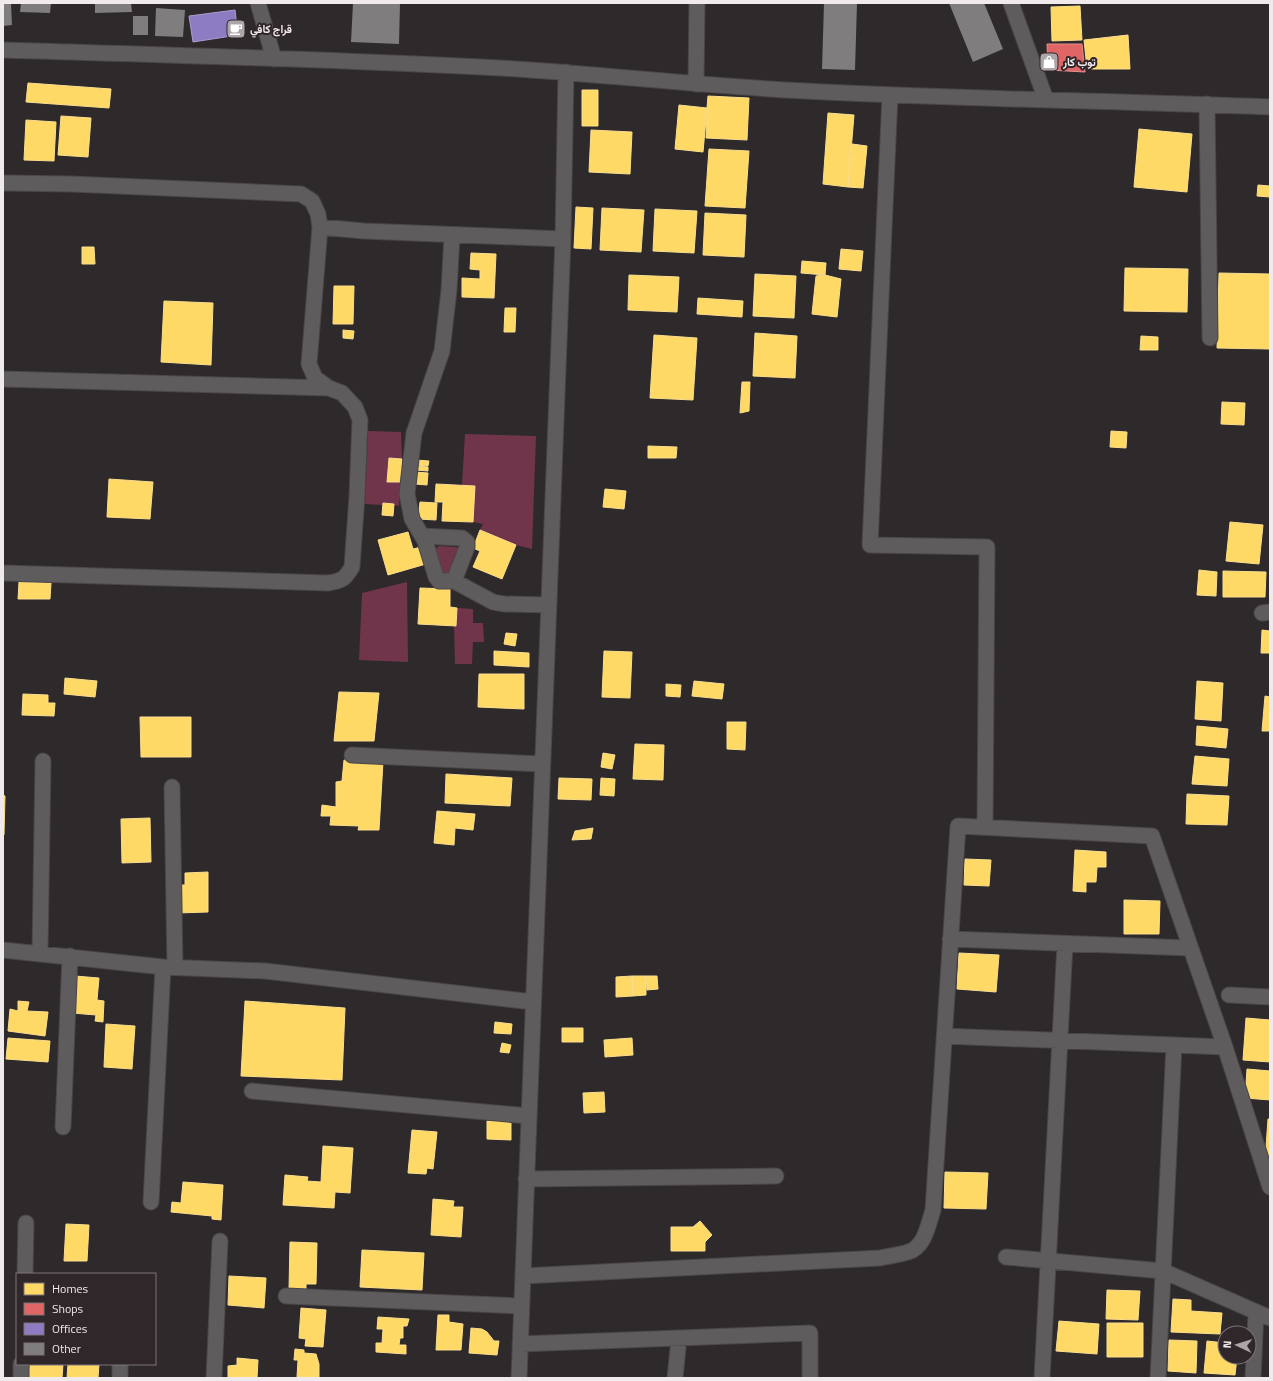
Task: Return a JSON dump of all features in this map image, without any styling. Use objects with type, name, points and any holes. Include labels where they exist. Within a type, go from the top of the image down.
[{"type":"street","points":[[258,3],[274,58]]},
{"type":"street","points":[[696,3],[696,84]]},
{"type":"street","points":[[1011,3],[1046,100]]},
{"type":"street","points":[[3,50],[274,58],[566,72],[696,84],[801,91],[1270,107]]},
{"type":"street","points":[[518,1378],[563,239],[566,72]]},
{"type":"street","points":[[890,95],[870,545],[987,547],[985,827]]},
{"type":"street","points":[[1207,104],[1210,338]]},
{"type":"street","points":[[3,183],[72,184],[301,194],[312,201],[318,214],[320,227],[309,364],[315,378],[329,388],[342,393],[355,407],[360,420],[352,567],[346,577],[339,582],[328,583],[3,573]]},
{"type":"street","points":[[320,227],[364,231],[563,239]]},
{"type":"street","points":[[452,235],[449,290],[442,352],[414,433],[407,494],[412,519],[422,536],[436,577],[439,581],[454,581],[493,602],[504,604],[549,606]]},
{"type":"street","points":[[3,379],[329,388]]},
{"type":"street","points":[[422,536],[462,538],[466,542],[467,547],[454,581]]},
{"type":"street","points":[[352,755],[542,764]]},
{"type":"street","points":[[40,954],[43,761]]},
{"type":"street","points":[[151,1202],[169,967],[172,787]]},
{"type":"street","points":[[523,1276],[880,1258],[910,1252],[919,1245],[926,1233],[932,1210],[958,826],[1152,836],[1225,1047],[1270,1187]]},
{"type":"street","points":[[950,940],[1190,948]]},
{"type":"street","points":[[1042,1378],[1065,944]]},
{"type":"street","points":[[3,950],[169,967],[265,971],[533,1002]]},
{"type":"street","points":[[63,1127],[70,956]]},
{"type":"street","points":[[1230,995],[1270,996]]},
{"type":"street","points":[[944,1036],[1225,1047]]},
{"type":"street","points":[[1158,1378],[1174,1045]]},
{"type":"street","points":[[252,1091],[529,1116]]},
{"type":"street","points":[[526,1179],[776,1176]]},
{"type":"street","points":[[24,1273],[26,1223]]},
{"type":"street","points":[[214,1378],[220,1241]]},
{"type":"street","points":[[1006,1257],[1163,1271],[1263,1315],[1252,1378]]},
{"type":"street","points":[[286,1296],[521,1306]]},
{"type":"street","points":[[520,1344],[810,1333],[810,1378]]},
{"type":"street","points":[[675,1378],[679,1338]]},
{"type":"street","points":[[20,1378],[21,1365]]},
{"type":"street","points":[[120,1365],[120,1378]]},
{"type":"shaded area","points":[[368,431],[401,432],[402,459],[389,458],[387,481],[401,482],[399,506],[383,503],[383,505],[365,504]]},
{"type":"shaded area","points":[[465,434],[536,436],[532,549],[516,545],[480,530],[483,524],[473,522],[475,486],[462,485]]},
{"type":"shaded area","points":[[439,546],[458,548],[451,573],[442,575],[435,549]]},
{"type":"shaded area","points":[[407,582],[408,662],[359,660],[362,593]]},
{"type":"shaded area","points":[[457,608],[473,609],[473,623],[483,623],[484,642],[473,642],[472,664],[455,664],[454,626],[456,625]]},
{"type":"building: Homes","points":[[1080,6],[1082,40],[1052,41],[1051,7]]},
{"type":"building: Homes","points":[[1128,35],[1130,69],[1087,69],[1084,40]]},
{"type":"building: Homes","points":[[28,83],[111,89],[109,108],[26,102]]},
{"type":"building: Homes","points":[[582,90],[598,90],[598,126],[582,126]]},
{"type":"building: Homes","points":[[708,96],[749,98],[747,140],[706,138]]},
{"type":"building: Homes","points":[[679,105],[707,108],[703,152],[675,149]]},
{"type":"building: Homes","points":[[828,113],[854,115],[848,187],[823,184]]},
{"type":"building: Homes","points":[[61,116],[91,118],[88,157],[58,155]]},
{"type":"building: Homes","points":[[26,120],[56,122],[54,161],[24,160]]},
{"type":"building: Homes","points":[[1139,129],[1192,134],[1187,192],[1134,187]]},
{"type":"building: Homes","points":[[591,130],[632,132],[630,174],[589,172]]},
{"type":"building: Homes","points":[[852,144],[867,146],[863,188],[848,187]]},
{"type":"building: Homes","points":[[709,149],[749,151],[745,208],[705,206]]},
{"type":"building: Homes","points":[[1258,185],[1270,186],[1270,197],[1257,196]]},
{"type":"building: Homes","points":[[576,207],[593,208],[591,249],[574,248]]},
{"type":"building: Homes","points":[[602,208],[644,210],[641,252],[600,250]]},
{"type":"building: Homes","points":[[655,209],[697,211],[694,253],[653,251]]},
{"type":"building: Homes","points":[[705,213],[746,215],[744,257],[703,255]]},
{"type":"building: Homes","points":[[82,247],[94,247],[95,264],[82,264]]},
{"type":"building: Homes","points":[[841,249],[863,251],[861,271],[839,269]]},
{"type":"building: Homes","points":[[471,253],[496,254],[494,298],[462,297],[462,278],[480,279],[480,270],[470,269]]},
{"type":"building: Homes","points":[[802,261],[826,263],[825,275],[801,273]]},
{"type":"building: Homes","points":[[1125,268],[1188,269],[1187,312],[1124,311]]},
{"type":"building: Homes","points":[[1219,273],[1270,274],[1270,349],[1217,348]]},
{"type":"building: Homes","points":[[755,274],[796,276],[794,318],[753,316]]},
{"type":"building: Homes","points":[[629,275],[679,277],[677,312],[628,310]]},
{"type":"building: Homes","points":[[825,275],[841,279],[837,317],[812,314],[816,276]]},
{"type":"building: Homes","points":[[334,286],[354,286],[353,324],[333,324]]},
{"type":"building: Homes","points":[[698,298],[743,301],[742,317],[697,314]]},
{"type":"building: Homes","points":[[164,301],[213,303],[211,365],[161,362]]},
{"type":"building: Homes","points":[[505,308],[516,308],[515,332],[504,332]]},
{"type":"building: Homes","points":[[343,330],[354,331],[353,339],[343,338]]},
{"type":"building: Homes","points":[[755,333],[797,336],[795,378],[753,376]]},
{"type":"building: Homes","points":[[654,335],[697,338],[693,400],[650,398]]},
{"type":"building: Homes","points":[[1141,336],[1158,337],[1158,350],[1140,350]]},
{"type":"building: Homes","points":[[742,382],[750,382],[749,411],[740,413]]},
{"type":"building: Homes","points":[[1222,402],[1245,403],[1244,425],[1221,424]]},
{"type":"building: Homes","points":[[1111,431],[1127,432],[1126,448],[1110,447]]},
{"type":"building: Homes","points":[[648,446],[677,447],[676,458],[648,458]]},
{"type":"building: Homes","points":[[389,458],[402,459],[401,482],[387,482]]},
{"type":"building: Homes","points":[[416,460],[429,461],[428,466],[416,465]]},
{"type":"building: Homes","points":[[416,466],[428,467],[428,471],[416,470]]},
{"type":"building: Homes","points":[[415,472],[428,473],[427,485],[415,484]]},
{"type":"building: Homes","points":[[109,479],[153,482],[150,519],[107,517]]},
{"type":"building: Homes","points":[[436,484],[475,486],[473,522],[442,521],[443,502],[435,502]]},
{"type":"building: Homes","points":[[605,489],[626,491],[624,509],[603,507]]},
{"type":"building: Homes","points":[[420,502],[437,503],[436,520],[418,519]]},
{"type":"building: Homes","points":[[383,503],[394,504],[393,516],[382,515]]},
{"type":"building: Homes","points":[[1230,522],[1263,525],[1259,564],[1226,561]]},
{"type":"building: Homes","points":[[480,530],[516,545],[502,579],[473,567],[480,551],[473,548]]},
{"type":"building: Homes","points":[[408,532],[413,549],[421,547],[426,564],[388,575],[378,540]]},
{"type":"building: Homes","points":[[1199,570],[1217,572],[1216,596],[1197,595]]},
{"type":"building: Homes","points":[[1223,571],[1266,572],[1265,597],[1223,597]]},
{"type":"building: Homes","points":[[19,582],[51,583],[50,599],[18,599]]},
{"type":"building: Homes","points":[[420,588],[450,589],[450,607],[457,608],[456,626],[418,624]]},
{"type":"building: Homes","points":[[1262,630],[1270,631],[1270,653],[1261,653]]},
{"type":"building: Homes","points":[[506,633],[517,634],[515,646],[504,644]]},
{"type":"building: Homes","points":[[494,651],[529,653],[529,667],[494,665]]},
{"type":"building: Homes","points":[[604,651],[632,652],[630,698],[602,697]]},
{"type":"building: Homes","points":[[479,674],[524,674],[524,709],[478,707]]},
{"type":"building: Homes","points":[[65,678],[97,681],[95,697],[64,694]]},
{"type":"building: Homes","points":[[694,681],[724,684],[722,699],[692,696]]},
{"type":"building: Homes","points":[[1197,681],[1223,683],[1221,721],[1195,719]]},
{"type":"building: Homes","points":[[666,684],[681,685],[680,697],[666,696]]},
{"type":"building: Homes","points":[[339,692],[379,693],[374,741],[334,741]]},
{"type":"building: Homes","points":[[23,694],[48,695],[48,703],[55,703],[54,716],[22,715]]},
{"type":"building: Homes","points":[[1265,696],[1270,697],[1270,731],[1262,731]]},
{"type":"building: Homes","points":[[140,717],[191,717],[191,757],[141,757]]},
{"type":"building: Homes","points":[[727,722],[746,722],[745,750],[727,749]]},
{"type":"building: Homes","points":[[1197,726],[1228,729],[1226,748],[1196,745]]},
{"type":"building: Homes","points":[[635,744],[664,745],[663,780],[633,779]]},
{"type":"building: Homes","points":[[603,753],[615,755],[612,769],[601,767]]},
{"type":"building: Homes","points":[[1195,756],[1229,759],[1227,786],[1192,784]]},
{"type":"building: Homes","points":[[344,760],[383,762],[379,830],[358,830],[359,826],[330,825],[331,816],[321,816],[322,805],[336,807],[336,782],[342,781]]},
{"type":"building: Homes","points":[[446,774],[512,778],[510,806],[445,803]]},
{"type":"building: Homes","points":[[559,778],[592,779],[591,800],[558,799]]},
{"type":"building: Homes","points":[[601,778],[615,779],[614,796],[600,795]]},
{"type":"building: Homes","points":[[1187,794],[1229,796],[1227,825],[1186,824]]},
{"type":"building: Homes","points":[[3,795],[5,796],[4,835],[3,835]]},
{"type":"building: Homes","points":[[437,811],[475,814],[473,830],[455,828],[454,845],[434,843]]},
{"type":"building: Homes","points":[[150,818],[151,862],[122,863],[121,819]]},
{"type":"building: Homes","points":[[593,828],[591,839],[572,840],[575,831]]},
{"type":"building: Homes","points":[[1075,850],[1106,852],[1106,867],[1097,867],[1096,882],[1086,882],[1086,892],[1073,891]]},
{"type":"building: Homes","points":[[965,859],[991,860],[989,886],[964,885]]},
{"type":"building: Homes","points":[[208,872],[208,912],[177,913],[176,885],[185,885],[185,873]]},
{"type":"building: Homes","points":[[1124,900],[1160,901],[1159,934],[1124,934]]},
{"type":"building: Homes","points":[[959,953],[999,955],[996,992],[957,989]]},
{"type":"building: Homes","points":[[75,976],[99,978],[97,1000],[104,1001],[103,1022],[95,1021],[96,1015],[72,1013]]},
{"type":"building: Homes","points":[[632,976],[633,996],[616,997],[616,977]]},
{"type":"building: Homes","points":[[632,976],[646,976],[646,995],[633,996]]},
{"type":"building: Homes","points":[[646,976],[657,976],[658,989],[647,990]]},
{"type":"building: Homes","points":[[18,1001],[29,1002],[27,1011],[48,1012],[45,1036],[8,1031],[10,1009],[18,1011]]},
{"type":"building: Homes","points":[[245,1001],[345,1008],[342,1080],[241,1076]]},
{"type":"building: Homes","points":[[1246,1018],[1270,1020],[1270,1062],[1243,1060]]},
{"type":"building: Homes","points":[[495,1022],[512,1024],[511,1034],[494,1033]]},
{"type":"building: Homes","points":[[106,1024],[135,1026],[132,1069],[104,1067]]},
{"type":"building: Homes","points":[[562,1028],[583,1028],[583,1042],[562,1042]]},
{"type":"building: Homes","points":[[8,1038],[50,1041],[48,1062],[6,1059]]},
{"type":"building: Homes","points":[[632,1038],[633,1055],[605,1057],[604,1040]]},
{"type":"building: Homes","points":[[502,1043],[511,1045],[509,1053],[500,1052]]},
{"type":"building: Homes","points":[[1247,1069],[1270,1071],[1270,1100],[1245,1098]]},
{"type":"building: Homes","points":[[604,1092],[605,1112],[584,1113],[583,1093]]},
{"type":"building: Homes","points":[[1268,1119],[1270,1119],[1270,1161],[1265,1161]]},
{"type":"building: Homes","points":[[487,1121],[511,1121],[511,1140],[487,1139]]},
{"type":"building: Homes","points":[[412,1130],[437,1132],[433,1169],[427,1168],[426,1174],[408,1173]]},
{"type":"building: Homes","points":[[323,1146],[353,1148],[350,1193],[335,1192],[334,1208],[283,1205],[285,1175],[308,1177],[307,1181],[321,1182]]},
{"type":"building: Homes","points":[[945,1172],[988,1173],[986,1209],[944,1208]]},
{"type":"building: Homes","points":[[183,1182],[223,1185],[221,1220],[212,1219],[212,1216],[171,1212],[172,1202],[181,1203]]},
{"type":"building: Homes","points":[[433,1199],[454,1201],[453,1207],[463,1207],[461,1237],[431,1235]]},
{"type":"building: Homes","points":[[700,1221],[712,1235],[705,1242],[705,1251],[671,1251],[671,1227],[693,1227]]},
{"type":"building: Homes","points":[[66,1224],[89,1225],[87,1261],[64,1261]]},
{"type":"building: Homes","points":[[290,1242],[317,1243],[316,1284],[306,1284],[306,1289],[289,1289]]},
{"type":"building: Homes","points":[[362,1250],[424,1253],[422,1290],[360,1287]]},
{"type":"building: Homes","points":[[229,1276],[266,1278],[264,1308],[228,1305]]},
{"type":"building: Homes","points":[[1107,1290],[1140,1291],[1138,1320],[1106,1319]]},
{"type":"building: Homes","points":[[1173,1299],[1191,1300],[1191,1311],[1222,1313],[1221,1325],[1217,1325],[1217,1334],[1171,1332]]},
{"type":"building: Homes","points":[[301,1308],[326,1310],[323,1347],[305,1346],[306,1339],[299,1338]]},
{"type":"building: Homes","points":[[438,1315],[449,1315],[449,1322],[463,1324],[461,1350],[436,1350]]},
{"type":"building: Homes","points":[[378,1317],[409,1319],[407,1326],[403,1326],[403,1338],[400,1338],[399,1345],[406,1345],[406,1354],[376,1352],[376,1343],[382,1343],[383,1329],[377,1329]]},
{"type":"building: Homes","points":[[1059,1321],[1099,1324],[1097,1354],[1056,1351]]},
{"type":"building: Homes","points":[[1107,1323],[1143,1323],[1143,1357],[1107,1357]]},
{"type":"building: Homes","points":[[471,1328],[482,1329],[487,1332],[494,1341],[499,1341],[497,1355],[469,1353]]},
{"type":"building: Homes","points":[[1169,1340],[1197,1341],[1196,1373],[1168,1371]]},
{"type":"building: Homes","points":[[1207,1341],[1217,1342],[1217,1365],[1236,1365],[1235,1375],[1204,1373]]},
{"type":"building: Homes","points":[[295,1349],[304,1350],[304,1353],[316,1354],[319,1364],[319,1378],[297,1377],[298,1360],[294,1360]]},
{"type":"building: Homes","points":[[237,1358],[258,1360],[257,1378],[228,1378],[228,1366],[237,1365]]},
{"type":"building: Homes","points":[[30,1365],[63,1365],[62,1378],[29,1378]]},
{"type":"building: Homes","points":[[68,1365],[99,1365],[98,1378],[67,1378]]},
{"type":"building: Shops","points":[[1047,44],[1082,44],[1085,72],[1048,70]]},
{"type":"building: Offices","points":[[235,10],[238,35],[193,42],[189,16]]},
{"type":"building: Other","points":[[3,3],[11,3],[12,25],[3,26]]},
{"type":"building: Other","points":[[21,3],[51,3],[50,13],[20,12]]},
{"type":"building: Other","points":[[95,3],[131,3],[132,12],[95,13]]},
{"type":"building: Other","points":[[353,3],[400,3],[399,44],[351,42]]},
{"type":"building: Other","points":[[824,3],[857,3],[855,70],[822,69]]},
{"type":"building: Other","points":[[949,3],[984,3],[1003,49],[973,62]]},
{"type":"building: Other","points":[[156,8],[185,10],[183,37],[155,36]]},
{"type":"building: Other","points":[[133,16],[148,16],[148,35],[133,35]]},
{"type":"place","name":"قراج كافي","points":[[236,29]]},
{"type":"place","name":"توب كار","points":[[1049,62]]}]
